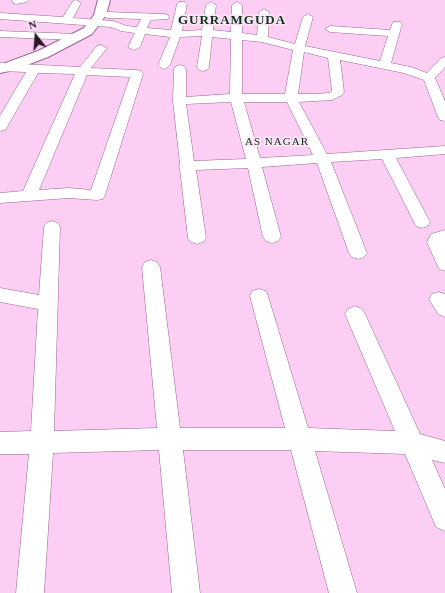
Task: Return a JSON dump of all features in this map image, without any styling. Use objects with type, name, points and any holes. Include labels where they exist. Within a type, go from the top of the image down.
[{"type":"main road","points":[[3,68],[43,54],[88,31],[97,19],[104,0]]},
{"type":"street","points":[[3,16],[19,0]]},
{"type":"street","points":[[67,20],[76,3]]},
{"type":"street","points":[[164,65],[176,34],[182,4]]},
{"type":"street","points":[[203,67],[211,5]]},
{"type":"street","points":[[237,5],[236,98],[272,237]]},
{"type":"street","points":[[262,39],[264,12]]},
{"type":"street","points":[[3,16],[67,20],[147,17],[161,13]]},
{"type":"street","points":[[1,36],[18,17]]},
{"type":"street","points":[[134,48],[147,17]]},
{"type":"street","points":[[308,17],[299,47],[290,98],[322,158],[358,253]]},
{"type":"street","points":[[97,19],[125,29],[176,34],[207,33],[262,39],[408,70],[429,78],[445,117]]},
{"type":"street","points":[[178,101],[236,98],[316,98],[332,96],[338,92],[328,54],[331,24],[396,29],[385,65]]},
{"type":"street","points":[[1,36],[77,37]]},
{"type":"street","points":[[28,197],[83,71],[101,48]]},
{"type":"street","points":[[429,78],[445,60]]},
{"type":"street","points":[[0,198],[69,193],[97,195],[137,74],[3,68]]},
{"type":"street","points":[[0,127],[34,69]]},
{"type":"street","points":[[180,69],[178,101],[197,238]]},
{"type":"street","points":[[186,166],[445,150]]},
{"type":"street","points":[[387,154],[422,222]]},
{"type":"street","points":[[30,593],[42,442],[52,227]]},
{"type":"street","points":[[445,236],[437,238],[436,242],[445,264]]},
{"type":"street","points":[[151,267],[186,593]]},
{"type":"street","points":[[0,295],[49,304]]},
{"type":"street","points":[[259,296],[343,593]]},
{"type":"street","points":[[355,314],[445,518]]},
{"type":"street","points":[[0,443],[170,439],[300,439],[411,443],[445,452]]},
{"type":"district","name":"GURRAMGUDA","points":[[232,21]]},
{"type":"district","name":"AS NAGAR","points":[[277,142]]}]
